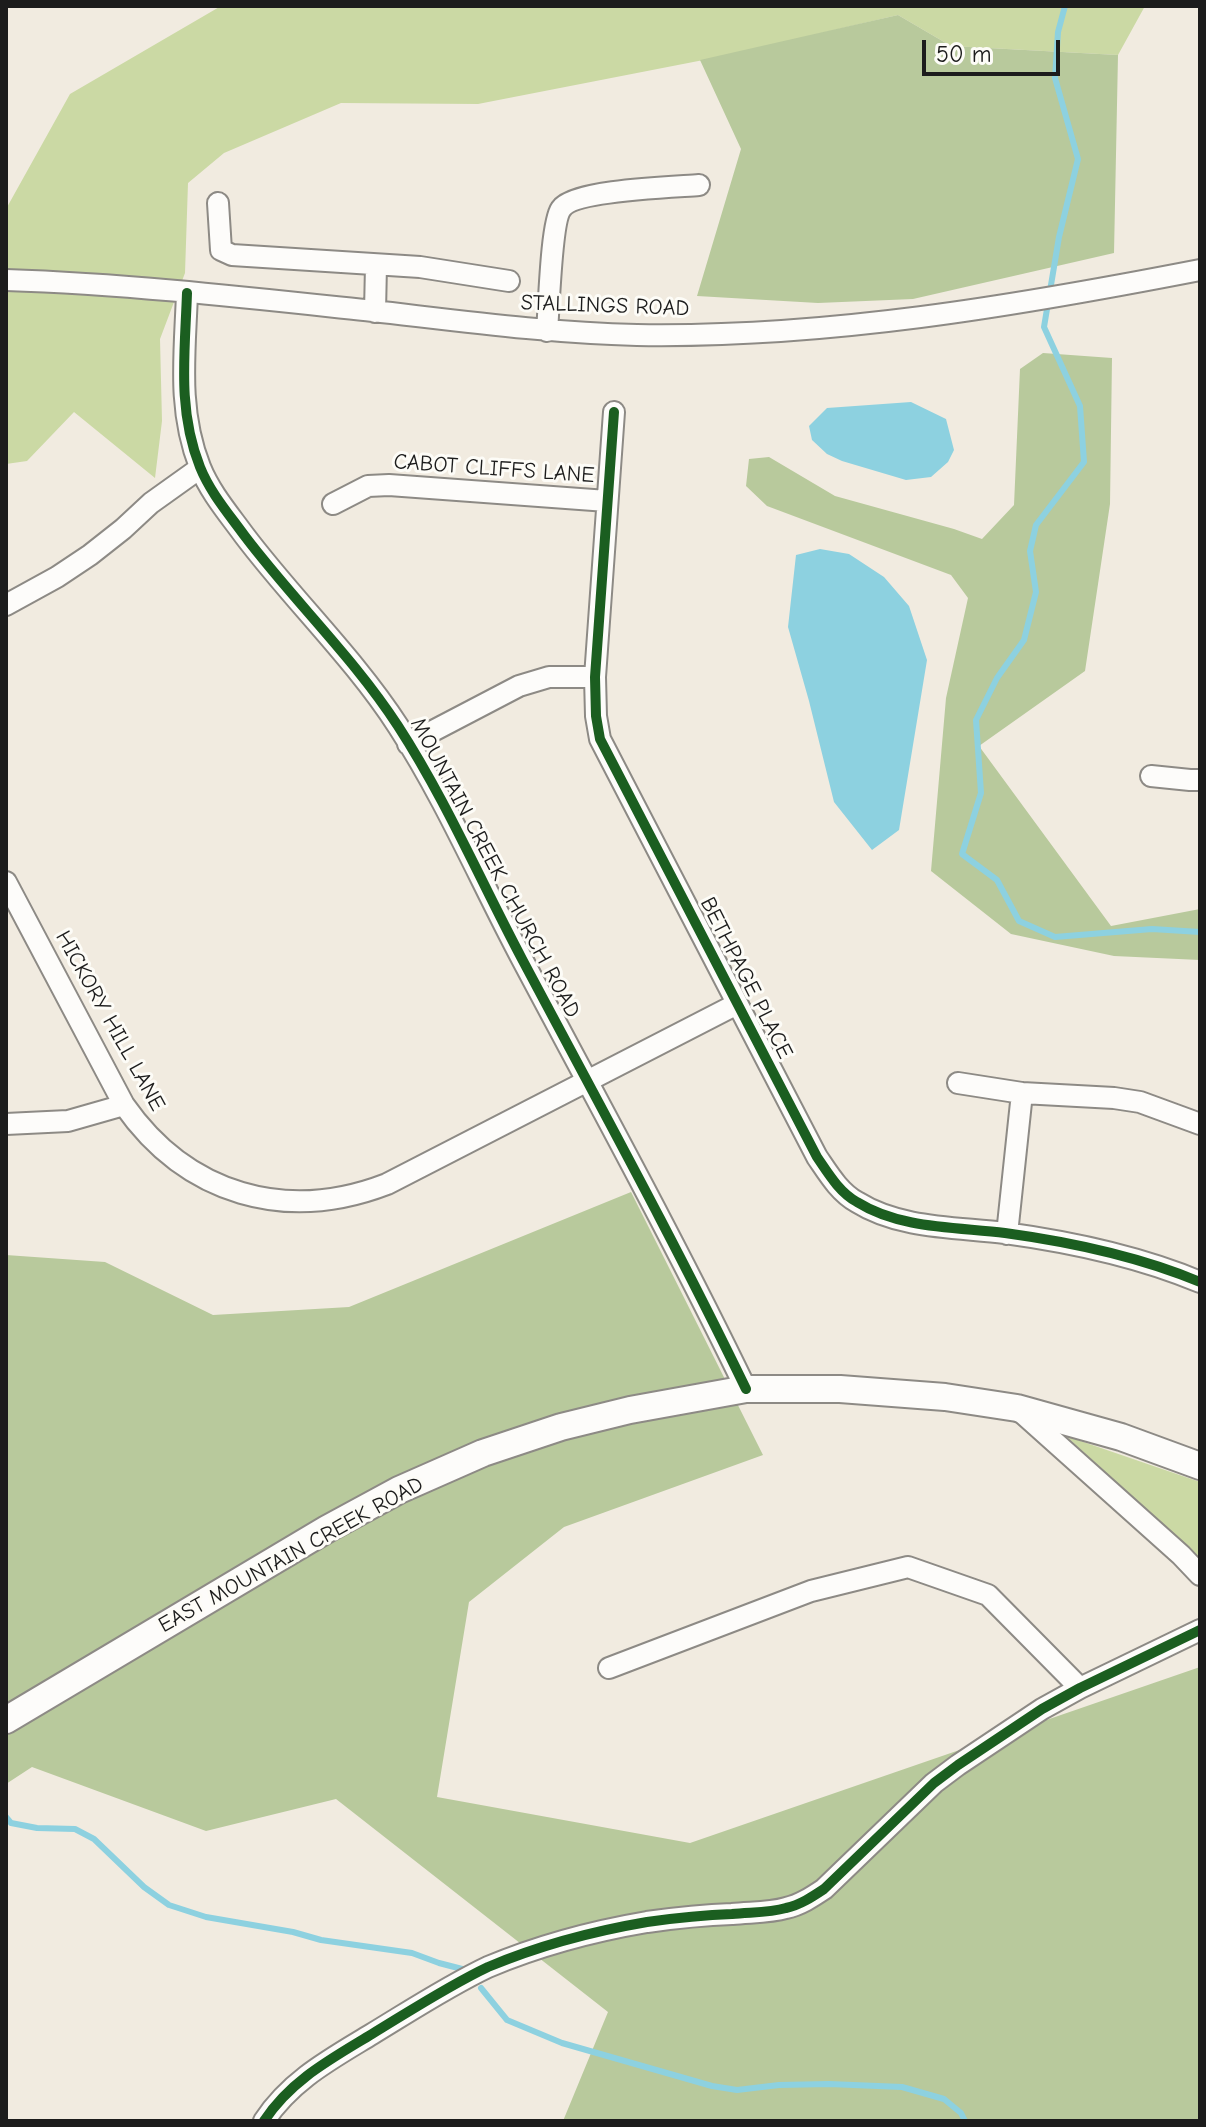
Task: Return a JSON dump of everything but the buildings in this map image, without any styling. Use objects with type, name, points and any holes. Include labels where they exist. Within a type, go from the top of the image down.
[{"type":"main road","name":"EAST MOUNTAIN CREEK ROAD","points":[[6,1720],[327,1529],[399,1490],[483,1453],[561,1427],[630,1410],[746,1389],[889,1391],[1017,1408],[1121,1437],[1200,1466]]},
{"type":"street","points":[[547,331],[556,224],[562,206],[588,196],[699,185]]},
{"type":"street","points":[[218,203],[221,250],[232,255],[420,267],[509,281]]},
{"type":"street","points":[[375,312],[376,265]]},
{"type":"street","name":"STALLINGS ROAD","points":[[6,280],[230,295],[547,331],[639,335],[761,333],[879,323],[1109,288],[1200,270]]},
{"type":"street","name":"MOUNTAIN CREEK CHURCH ROAD","points":[[187,293],[183,391],[188,428],[200,468],[214,495],[257,553],[379,699],[430,780],[713,1320],[746,1389]]},
{"type":"street","name":"BETHPAGE PLACE","points":[[614,412],[595,677],[600,739],[817,1157],[834,1182],[855,1202],[901,1221],[1007,1234],[1125,1256],[1200,1282]]},
{"type":"street","points":[[6,605],[90,555],[151,503],[200,468]]},
{"type":"street","name":"CABOT CLIFFS LANE","points":[[333,504],[368,486],[389,485],[607,501]]},
{"type":"street","points":[[408,744],[519,686],[549,677],[595,677]]},
{"type":"street","points":[[1151,776],[1200,780]]},
{"type":"street","name":"HICKORY HILL LANE","points":[[6,882],[124,1105],[136,1122],[155,1142],[194,1173],[241,1193],[266,1199],[318,1201],[369,1191],[387,1184],[737,1004]]},
{"type":"street","points":[[958,1083],[1022,1093],[1140,1102],[1200,1124]]},
{"type":"street","points":[[1007,1234],[1022,1093]]},
{"type":"street","points":[[6,1124],[68,1121],[124,1105]]},
{"type":"street","points":[[1017,1408],[1200,1575]]},
{"type":"street","points":[[609,1668],[811,1591],[908,1567],[988,1595],[1080,1688]]},
{"type":"street","points":[[264,2121],[276,2102],[294,2085],[329,2060],[457,1983],[490,1967],[526,1953],[645,1923],[773,1911],[806,1901],[824,1889],[934,1783],[958,1765],[1042,1709],[1200,1630]]},
{"type":"green space","points":[[221,6],[1145,6],[1118,55],[951,46],[898,15],[724,56],[478,104],[341,103],[224,153],[188,183],[185,273],[160,339],[162,421],[155,478],[74,412],[27,461],[6,464],[6,209],[70,94]]},
{"type":"green space","points":[[898,15],[951,46],[1118,55],[1114,253],[913,299],[818,303],[697,296],[741,149],[700,60]]},
{"type":"green space","points":[[1043,353],[1112,358],[1110,504],[1085,671],[979,746],[1111,926],[1200,909],[1200,960],[1114,956],[1011,934],[931,871],[946,698],[968,598],[951,575],[767,506],[746,486],[749,459],[769,457],[835,496],[982,539],[1014,505],[1020,369]]},
{"type":"green space","points":[[631,1192],[763,1455],[564,1527],[469,1602],[437,1797],[690,1843],[1200,1667],[1200,2121],[563,2121],[608,2012],[336,1799],[206,1831],[32,1767],[6,1784],[6,1255],[105,1262],[213,1315],[349,1307]]},
{"type":"green space","points":[[1066,1436],[1200,1482],[1200,1559]]},
{"type":"water","points":[[911,402],[946,419],[954,450],[948,462],[931,477],[906,480],[842,461],[827,454],[812,440],[809,426],[827,408]]},
{"type":"water","points":[[820,549],[849,554],[884,577],[909,606],[927,660],[899,830],[872,850],[834,802],[788,627],[796,555]]},
{"type":"waterway","points":[[1065,6],[1058,32],[1055,78],[1078,159],[1059,237],[1044,327],[1080,406],[1084,462],[1036,525],[1030,551],[1036,592],[1024,640],[997,678],[976,720],[981,793],[962,854],[997,880],[1019,921],[1055,937],[1152,929],[1200,932]]},
{"type":"waterway","points":[[6,1817],[11,1823],[37,1828],[75,1829],[94,1839],[144,1887],[169,1905],[206,1917],[321,1940],[412,1953],[466,1970]]},
{"type":"waterway","points":[[481,1988],[507,2020],[562,2043],[712,2086],[737,2090],[829,2084],[902,2087],[944,2099],[961,2113],[965,2121]]},
{"type":"cycle path","points":[[187,293],[185,402],[193,445],[204,476],[263,559],[381,701],[415,754],[448,812],[746,1389]]},
{"type":"cycle path","points":[[614,412],[595,677],[600,739],[817,1157],[834,1182],[851,1198],[891,1217],[1079,1246],[1128,1257],[1200,1282]]},
{"type":"cycle path","points":[[264,2121],[286,2094],[327,2062],[458,1982],[507,1959],[546,1946],[647,1922],[773,1911],[806,1900],[824,1889],[934,1783],[958,1765],[1042,1709],[1200,1630]]}]
